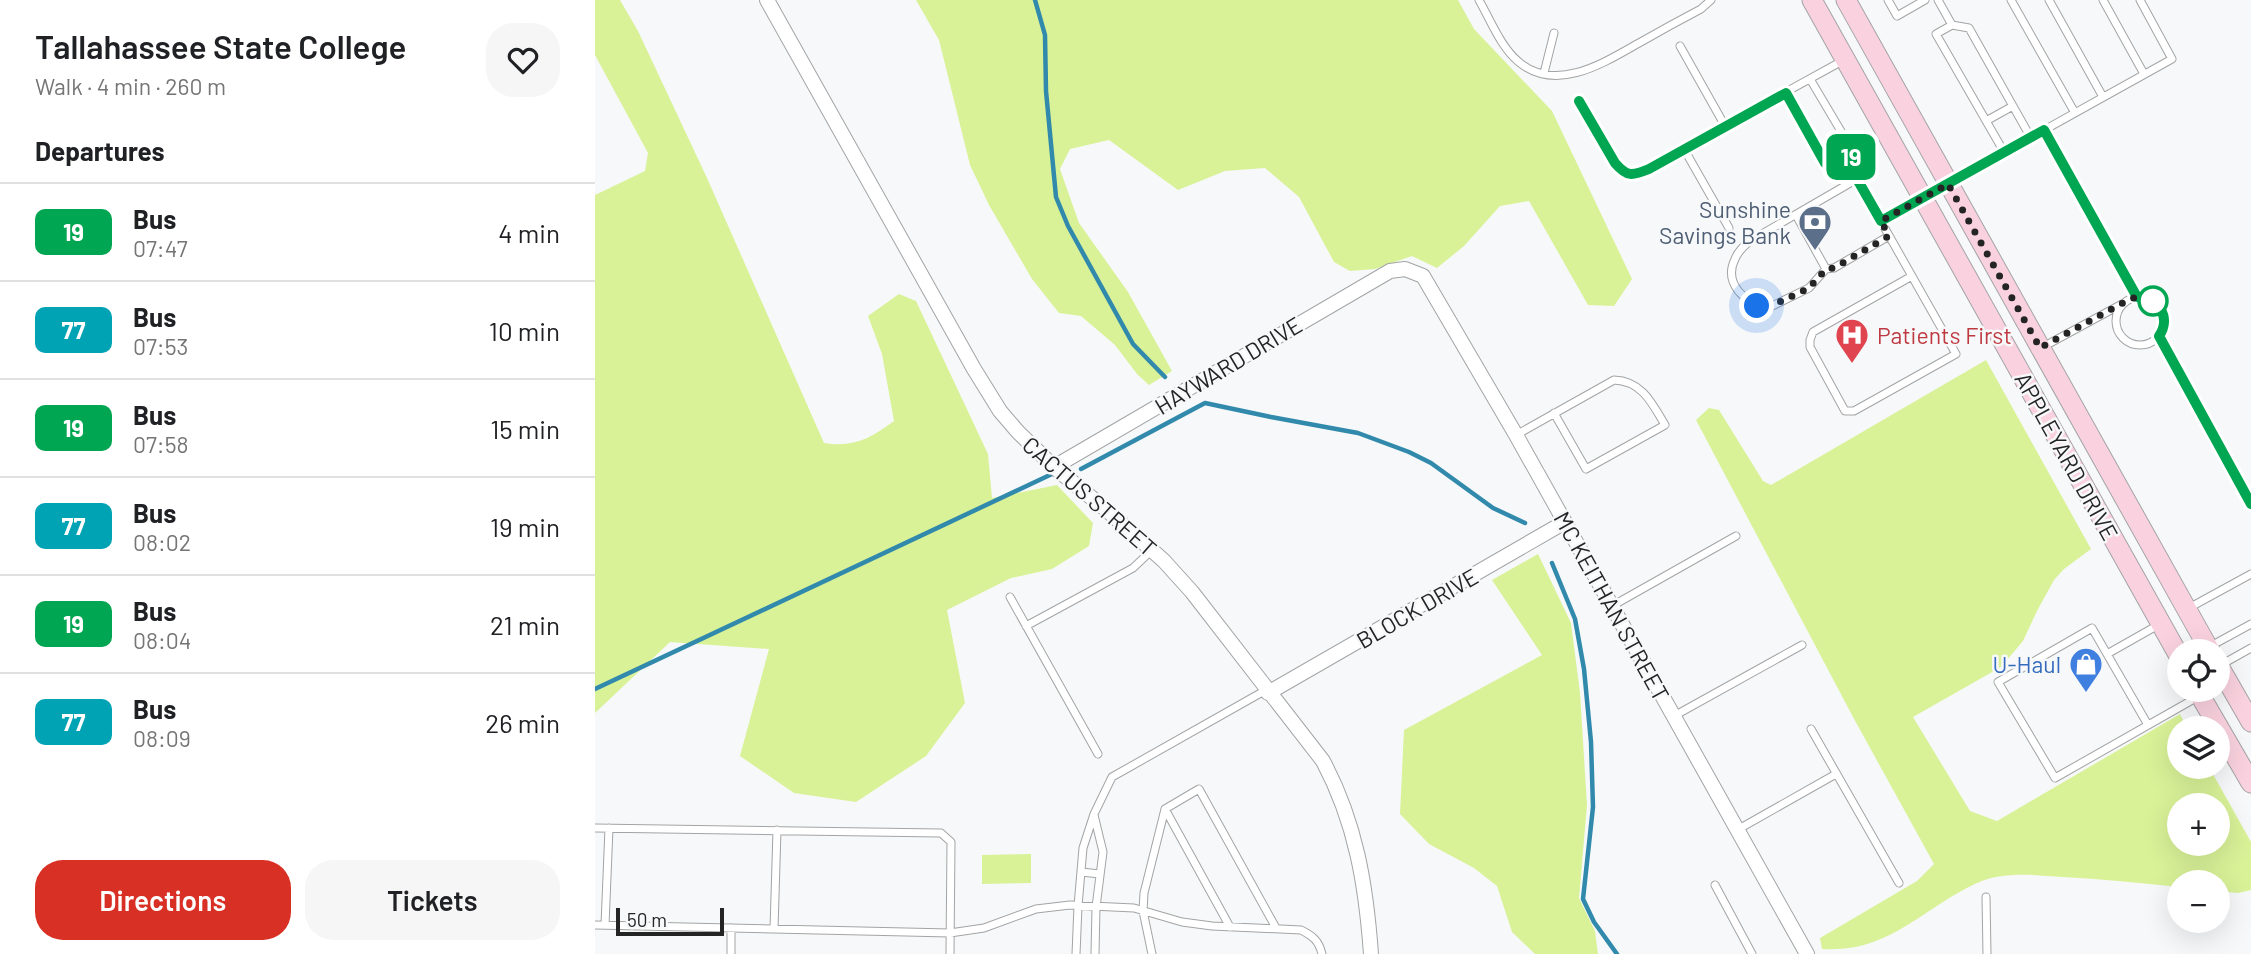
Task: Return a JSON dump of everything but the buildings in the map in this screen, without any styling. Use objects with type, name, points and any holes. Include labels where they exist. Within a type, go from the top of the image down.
[{"type":"main road","name":"APPLEYARD DRIVE","points":[[1812,0],[2169,639]]},
{"type":"main road","name":"APPLEYARD DRIVE","points":[[1846,0],[2186,610],[2198,639]]},
{"type":"main road","points":[[1923,198],[1948,184]]},
{"type":"main road","points":[[2161,624],[2186,610]]},
{"type":"main road","name":"APPLEYARD DRIVE","points":[[2230,695],[2251,722]]},
{"type":"main road","name":"APPLEYARD DRIVE","points":[[2223,702],[2251,783]]},
{"type":"street","name":"CACTUS STREET","points":[[767,0],[1000,411],[1054,467],[1153,550],[1192,593],[1322,761],[1339,791],[1348,817],[1364,884],[1371,954]]},
{"type":"street","name":"HAYWARD DRIVE","points":[[1054,467],[1364,285],[1390,271],[1405,269]]},
{"type":"street","name":"MC KEITHAN STREET","points":[[1405,269],[1423,276],[1439,300],[1807,954]]},
{"type":"street","name":"BLOCK DRIVE","points":[[1267,692],[1565,523]]},
{"type":"lane","points":[[1479,0],[1506,47],[1518,61],[1530,70],[1555,75],[1573,74],[1598,66],[1701,9],[1709,1]]},
{"type":"lane","points":[[1888,0],[1897,16],[1925,0]]},
{"type":"lane","points":[[1938,0],[1952,25]]},
{"type":"lane","points":[[2011,0],[2075,113]]},
{"type":"lane","points":[[2049,0],[2103,97]]},
{"type":"lane","points":[[2103,0],[2144,74]]},
{"type":"lane","points":[[1948,184],[2172,59],[2140,0]]},
{"type":"lane","points":[[2004,152],[1936,34],[1952,25],[1969,28],[2031,138]]},
{"type":"lane","points":[[1544,73],[1555,33]]},
{"type":"lane","points":[[1680,46],[1725,126]]},
{"type":"lane","points":[[1579,101],[1622,172],[1637,174],[1846,59]]},
{"type":"lane","points":[[1810,79],[1848,144],[1857,179],[1889,236],[1912,276],[1956,354],[1854,411],[1845,411],[1810,347],[1813,332],[1912,276]]},
{"type":"lane","points":[[1786,93],[1825,163],[1830,165],[1851,157]]},
{"type":"lane","points":[[1986,121],[2013,106]]},
{"type":"lane","points":[[2044,130],[2137,297]]},
{"type":"lane","points":[[1684,149],[1729,228]]},
{"type":"lane","points":[[1857,179],[1750,241],[1739,251],[1733,262],[1738,291],[1750,303],[1767,308],[1809,288],[1826,269],[1834,268],[1889,236]]},
{"type":"lane","points":[[1881,221],[1923,198]]},
{"type":"lane","points":[[1796,215],[1826,269]]},
{"type":"lane","points":[[2040,348],[2125,302],[2137,297],[2147,298],[2160,308],[2164,325],[2159,336],[2140,346],[2124,340],[2116,325],[2116,317],[2125,302]]},
{"type":"lane","points":[[2159,336],[2251,504]]},
{"type":"lane","points":[[1516,435],[1554,413],[1614,380],[1624,380],[1640,388],[1650,398],[1665,425],[1586,469],[1554,413]]},
{"type":"lane","points":[[1612,606],[1736,536]]},
{"type":"lane","points":[[1026,625],[1132,568],[1153,550]]},
{"type":"lane","points":[[2186,610],[2251,575]]},
{"type":"lane","points":[[1010,597],[1098,754]]},
{"type":"lane","points":[[2107,654],[2161,624]]},
{"type":"lane","points":[[2230,650],[2251,624]]},
{"type":"lane","points":[[2148,725],[2092,628],[1999,682],[2055,778],[2148,725],[2176,702]]},
{"type":"lane","points":[[1673,716],[1802,645]]},
{"type":"lane","points":[[2230,661],[2251,648]]},
{"type":"lane","points":[[1076,954],[1083,848],[1094,814],[1112,777],[1267,692]]},
{"type":"lane","points":[[1811,729],[1899,883]]},
{"type":"lane","points":[[1737,830],[1836,774]]},
{"type":"lane","points":[[1152,954],[1143,911],[1144,893],[1165,809],[1199,789],[1276,928]]},
{"type":"lane","points":[[1165,809],[1230,927]]},
{"type":"lane","points":[[1094,814],[1103,852],[1096,906],[1095,954]]},
{"type":"lane","points":[[595,828],[941,833],[951,842],[950,954]]},
{"type":"lane","points":[[605,925],[609,828]]},
{"type":"lane","points":[[774,929],[777,830]]},
{"type":"lane","points":[[1081,872],[1100,874]]},
{"type":"lane","points":[[1715,886],[1752,954]]},
{"type":"lane","points":[[1986,897],[1987,954]]},
{"type":"lane","points":[[595,925],[950,933],[984,928],[1036,909],[1096,906],[1134,908],[1182,922],[1301,930],[1313,936],[1322,954]]},
{"type":"lane","points":[[731,928],[731,954]]},
{"type":"lane","points":[[1077,940],[1095,940]]},
{"type":"green space","points":[[595,0],[620,0],[638,31],[707,178],[824,443],[853,443],[878,432],[894,421],[882,354],[868,316],[899,294],[916,301],[988,454],[992,498],[1057,485],[1093,523],[1089,546],[1052,569],[1011,578],[947,610],[965,703],[926,756],[856,802],[794,793],[740,756],[769,649],[670,642],[595,713],[595,195],[645,171],[648,153],[595,55]]},
{"type":"green space","points":[[916,0],[1458,0],[1474,29],[1552,111],[1632,279],[1614,306],[1588,305],[1529,201],[1500,206],[1464,246],[1437,268],[1412,256],[1375,269],[1350,271],[1334,262],[1299,197],[1265,168],[1225,171],[1178,190],[1109,140],[1070,149],[1060,169],[1079,223],[1128,292],[1172,371],[1149,385],[1115,345],[1081,316],[1059,313],[1032,279],[989,205],[970,165],[939,40]]},
{"type":"green space","points":[[1986,360],[2091,549],[2054,580],[2023,641],[2001,667],[1913,717],[1970,811],[1997,821],[2167,722],[2167,779],[2216,779],[2224,793],[2167,793],[2167,856],[2230,856],[2230,804],[2251,842],[2251,890],[2230,892],[2230,870],[2167,870],[2167,886],[2041,875],[1997,877],[1958,893],[1886,937],[1845,949],[1822,949],[1820,938],[1917,881],[1934,864],[1696,420],[1709,408],[1719,410],[1763,481],[1771,485]]},
{"type":"green space","points":[[1538,554],[1571,623],[1580,693],[1587,805],[1579,898],[1595,931],[1598,954],[1535,954],[1512,932],[1497,886],[1474,868],[1429,844],[1400,814],[1404,730],[1542,655],[1492,580]]},
{"type":"green space","points":[[1031,854],[1031,883],[982,884],[982,855]]},
{"type":"waterway","points":[[1035,0],[1045,35],[1046,91],[1056,197],[1068,226],[1133,344],[1165,377]]},
{"type":"waterway","points":[[1081,469],[1205,403],[1358,433],[1409,452],[1431,463],[1493,508],[1525,523]]},
{"type":"waterway","points":[[595,689],[1052,474]]},
{"type":"waterway","points":[[1552,563],[1575,619],[1584,669],[1591,742],[1593,807],[1583,899],[1594,922],[1617,954]]},
{"type":"bus line","name":"19","points":[[1579,101],[1622,172],[1637,174],[1786,93],[1825,163],[1830,165],[1851,157],[1857,179],[1881,221],[2044,130],[2137,297],[2147,298],[2160,308],[2164,325],[2159,336],[2251,504]]},
{"type":"place","name":"Sunshine Savings Bank","points":[[1815,252]]},
{"type":"place","name":"Patients First","points":[[1852,365]]},
{"type":"place","name":"U-Haul","points":[[2086,694]]},
{"type":"route","points":[[1757,306],[1767,308],[1809,288],[1826,269],[1834,268],[1889,236],[1881,221],[1948,184],[2040,348],[2132,298],[2147,298],[2155,302],[2153,301]]}]
